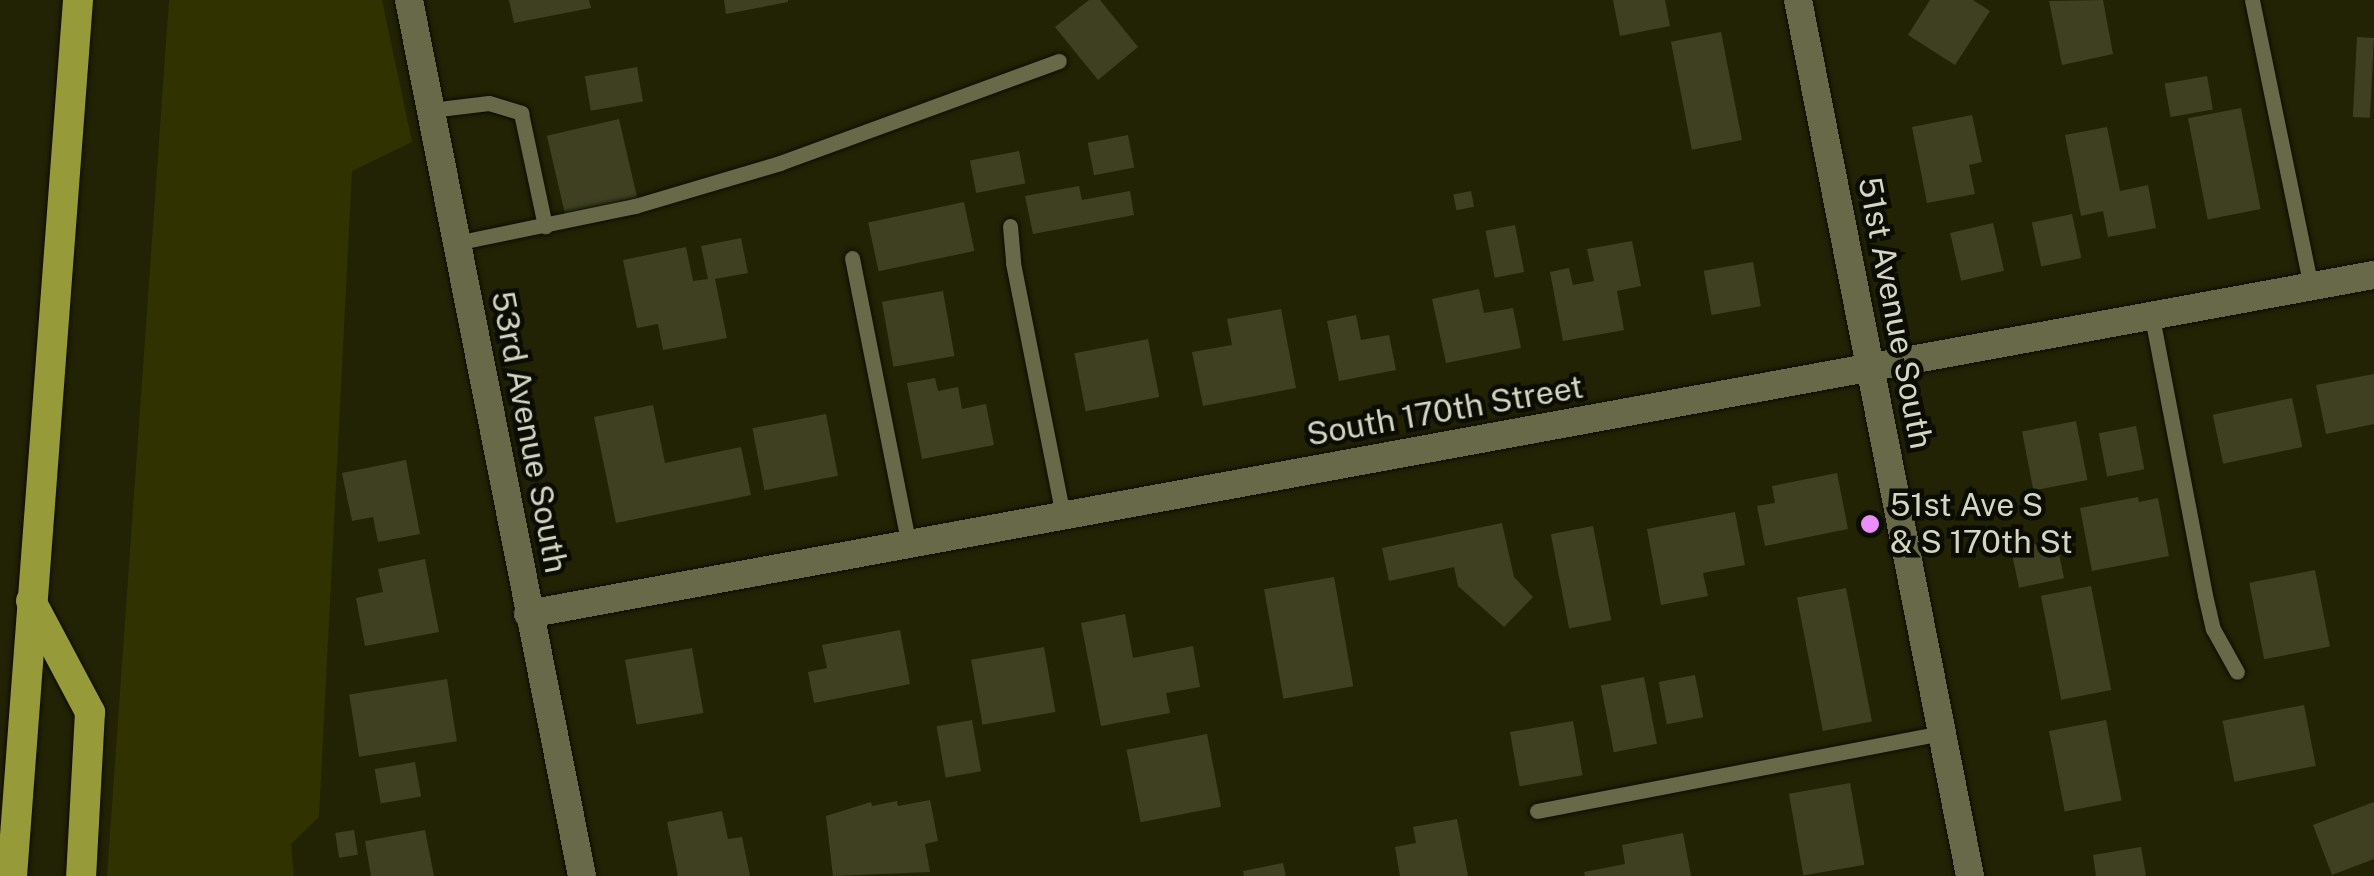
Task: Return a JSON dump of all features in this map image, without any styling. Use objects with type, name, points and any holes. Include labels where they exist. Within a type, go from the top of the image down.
[{"type":"highway","points":[[12,876],[78,0]]},
{"type":"highway","points":[[31,601],[90,712],[81,876]]},
{"type":"street","name":"53rd Avenue South","points":[[409,0],[582,876]]},
{"type":"street","name":"51st Avenue South","points":[[1798,0],[1970,876]]},
{"type":"street","name":"South 170th Street","points":[[528,614],[2374,275]]},
{"type":"lane","points":[[2252,0],[2311,287]]},
{"type":"lane","points":[[456,243],[635,206],[780,164],[1059,61]]},
{"type":"lane","points":[[431,110],[490,104],[521,113],[545,226]]},
{"type":"lane","points":[[1010,226],[1013,263],[1063,515]]},
{"type":"lane","points":[[852,258],[909,546]]},
{"type":"lane","points":[[2152,316],[2205,595],[2214,628],[2237,672]]},
{"type":"lane","points":[[1536,811],[1942,734]]},
{"type":"shaded area","points":[[169,0],[382,0],[412,142],[352,171],[319,817],[291,844],[294,876],[107,876]]},
{"type":"building","points":[[509,0],[589,0],[591,8],[514,23]]},
{"type":"building","points":[[724,0],[788,0],[788,2],[726,14]]},
{"type":"building","points":[[1089,0],[1100,0],[1138,47],[1098,80],[1055,27]]},
{"type":"building","points":[[1613,0],[1665,0],[1670,26],[1620,36]]},
{"type":"building","points":[[1930,0],[1973,0],[1990,11],[1955,65],[1908,35]]},
{"type":"building","points":[[2103,0],[2113,54],[2062,65],[2049,1]]},
{"type":"building","points":[[1721,32],[1742,140],[1692,150],[1671,42]]},
{"type":"building","points":[[2357,37],[2374,38],[2370,118],[2353,117]]},
{"type":"building","points":[[637,67],[643,101],[591,111],[585,76]]},
{"type":"building","points":[[2207,76],[2213,109],[2171,117],[2165,83]]},
{"type":"building","points":[[2241,108],[2261,209],[2208,219],[2188,118]]},
{"type":"building","points":[[1972,115],[1982,162],[1969,165],[1975,194],[1927,203],[1912,127]]},
{"type":"building","points":[[619,119],[637,198],[565,215],[547,136]]},
{"type":"building","points":[[2107,127],[2120,191],[2148,185],[2156,228],[2108,237],[2103,211],[2081,216],[2065,135]]},
{"type":"building","points":[[1128,135],[1134,167],[1094,175],[1088,143]]},
{"type":"building","points":[[1019,151],[1025,183],[976,193],[970,161]]},
{"type":"building","points":[[1079,186],[1082,200],[1130,191],[1134,215],[1033,234],[1025,196]]},
{"type":"building","points":[[1471,191],[1474,207],[1456,210],[1453,194]]},
{"type":"building","points":[[964,202],[974,251],[879,271],[868,222]]},
{"type":"building","points":[[2072,214],[2081,258],[2041,267],[2032,223]]},
{"type":"building","points":[[1993,223],[2004,271],[1961,281],[1950,233]]},
{"type":"building","points":[[1515,225],[1524,272],[1495,278],[1486,231]]},
{"type":"building","points":[[741,238],[748,273],[715,279],[727,338],[663,350],[658,324],[637,328],[623,260],[686,247],[693,281],[708,279],[701,246]]},
{"type":"building","points":[[1632,241],[1641,286],[1617,291],[1624,330],[1563,341],[1550,272],[1569,268],[1573,285],[1594,281],[1587,249]]},
{"type":"building","points":[[1753,262],[1761,306],[1712,315],[1704,271]]},
{"type":"building","points":[[1479,289],[1484,313],[1513,308],[1521,348],[1446,363],[1432,299]]},
{"type":"building","points":[[943,291],[954,356],[893,367],[882,302]]},
{"type":"building","points":[[1281,309],[1296,388],[1203,406],[1192,352],[1232,345],[1227,319]]},
{"type":"building","points":[[1356,315],[1361,340],[1389,335],[1396,370],[1339,381],[1327,321]]},
{"type":"building","points":[[1148,339],[1159,397],[1086,411],[1074,353]]},
{"type":"building","points":[[2374,374],[2374,424],[2326,434],[2316,385]]},
{"type":"building","points":[[935,378],[938,391],[958,387],[962,409],[986,404],[994,445],[922,459],[907,383]]},
{"type":"building","points":[[2292,398],[2302,447],[2223,464],[2213,415]]},
{"type":"building","points":[[653,405],[665,463],[741,447],[751,495],[616,523],[594,417]]},
{"type":"building","points":[[826,414],[838,476],[764,490],[752,428]]},
{"type":"building","points":[[2076,421],[2087,480],[2033,490],[2022,431]]},
{"type":"building","points":[[2136,426],[2144,469],[2107,476],[2099,433]]},
{"type":"building","points":[[406,460],[420,534],[378,542],[373,517],[352,521],[342,473]]},
{"type":"building","points":[[1837,473],[1848,529],[1765,546],[1757,506],[1775,503],[1772,486]]},
{"type":"building","points":[[2138,497],[2139,502],[2158,498],[2169,556],[2092,571],[2080,508]]},
{"type":"building","points":[[1735,512],[1745,565],[1703,573],[1708,596],[1661,605],[1647,529]]},
{"type":"building","points":[[1502,523],[1514,577],[1533,597],[1504,627],[1458,586],[1454,567],[1389,581],[1382,548]]},
{"type":"building","points":[[1593,526],[1611,620],[1569,628],[1551,534]]},
{"type":"building","points":[[2056,540],[2064,578],[2019,588],[2011,550]]},
{"type":"building","points":[[425,559],[439,632],[365,646],[356,598],[383,592],[378,569]]},
{"type":"building","points":[[2315,570],[2330,647],[2264,659],[2249,583]]},
{"type":"building","points":[[1334,577],[1353,686],[1283,699],[1264,589]]},
{"type":"building","points":[[2091,586],[2111,690],[2061,700],[2041,596]]},
{"type":"building","points":[[1846,588],[1872,722],[1823,731],[1797,598]]},
{"type":"building","points":[[1125,614],[1133,658],[1193,646],[1200,687],[1166,693],[1170,713],[1101,726],[1081,623]]},
{"type":"building","points":[[900,630],[910,684],[814,703],[808,672],[827,668],[822,645]]},
{"type":"building","points":[[1044,647],[1055,712],[983,725],[971,660]]},
{"type":"building","points":[[692,648],[703,713],[636,725],[625,660]]},
{"type":"building","points":[[1695,675],[1703,717],[1667,724],[1659,682]]},
{"type":"building","points":[[1644,677],[1657,744],[1614,752],[1601,685]]},
{"type":"building","points":[[447,679],[457,741],[359,757],[349,694]]},
{"type":"building","points":[[2304,705],[2316,766],[2234,782],[2223,721]]},
{"type":"building","points":[[972,720],[981,771],[946,777],[937,726]]},
{"type":"building","points":[[2106,720],[2122,800],[2065,812],[2049,731]]},
{"type":"building","points":[[1573,721],[1583,775],[1520,786],[1510,732]]},
{"type":"building","points":[[1207,734],[1221,807],[1141,822],[1127,750]]},
{"type":"building","points":[[415,762],[421,796],[381,804],[375,769]]},
{"type":"building","points":[[1850,783],[1864,865],[1803,876],[1789,794]]},
{"type":"building","points":[[930,800],[938,841],[925,844],[930,872],[833,876],[826,816],[871,802],[872,806],[897,801],[898,806]]},
{"type":"building","points":[[2374,802],[2374,859],[2332,875],[2313,825]]},
{"type":"building","points":[[722,811],[728,839],[742,837],[750,876],[678,876],[667,822]]},
{"type":"building","points":[[1457,819],[1468,876],[1400,876],[1395,847],[1416,843],[1413,827]]},
{"type":"building","points":[[354,830],[358,855],[339,858],[335,833]]},
{"type":"building","points":[[425,830],[434,876],[371,876],[365,841]]},
{"type":"building","points":[[1683,833],[1691,876],[1585,876],[1584,872],[1625,864],[1622,845]]},
{"type":"building","points":[[2141,847],[2146,876],[2096,876],[2093,855]]},
{"type":"building","points":[[1283,863],[1286,876],[1244,876],[1243,871]]},
{"type":"place","name":"51st Ave S & S 170th St","points":[[1870,524]]}]
